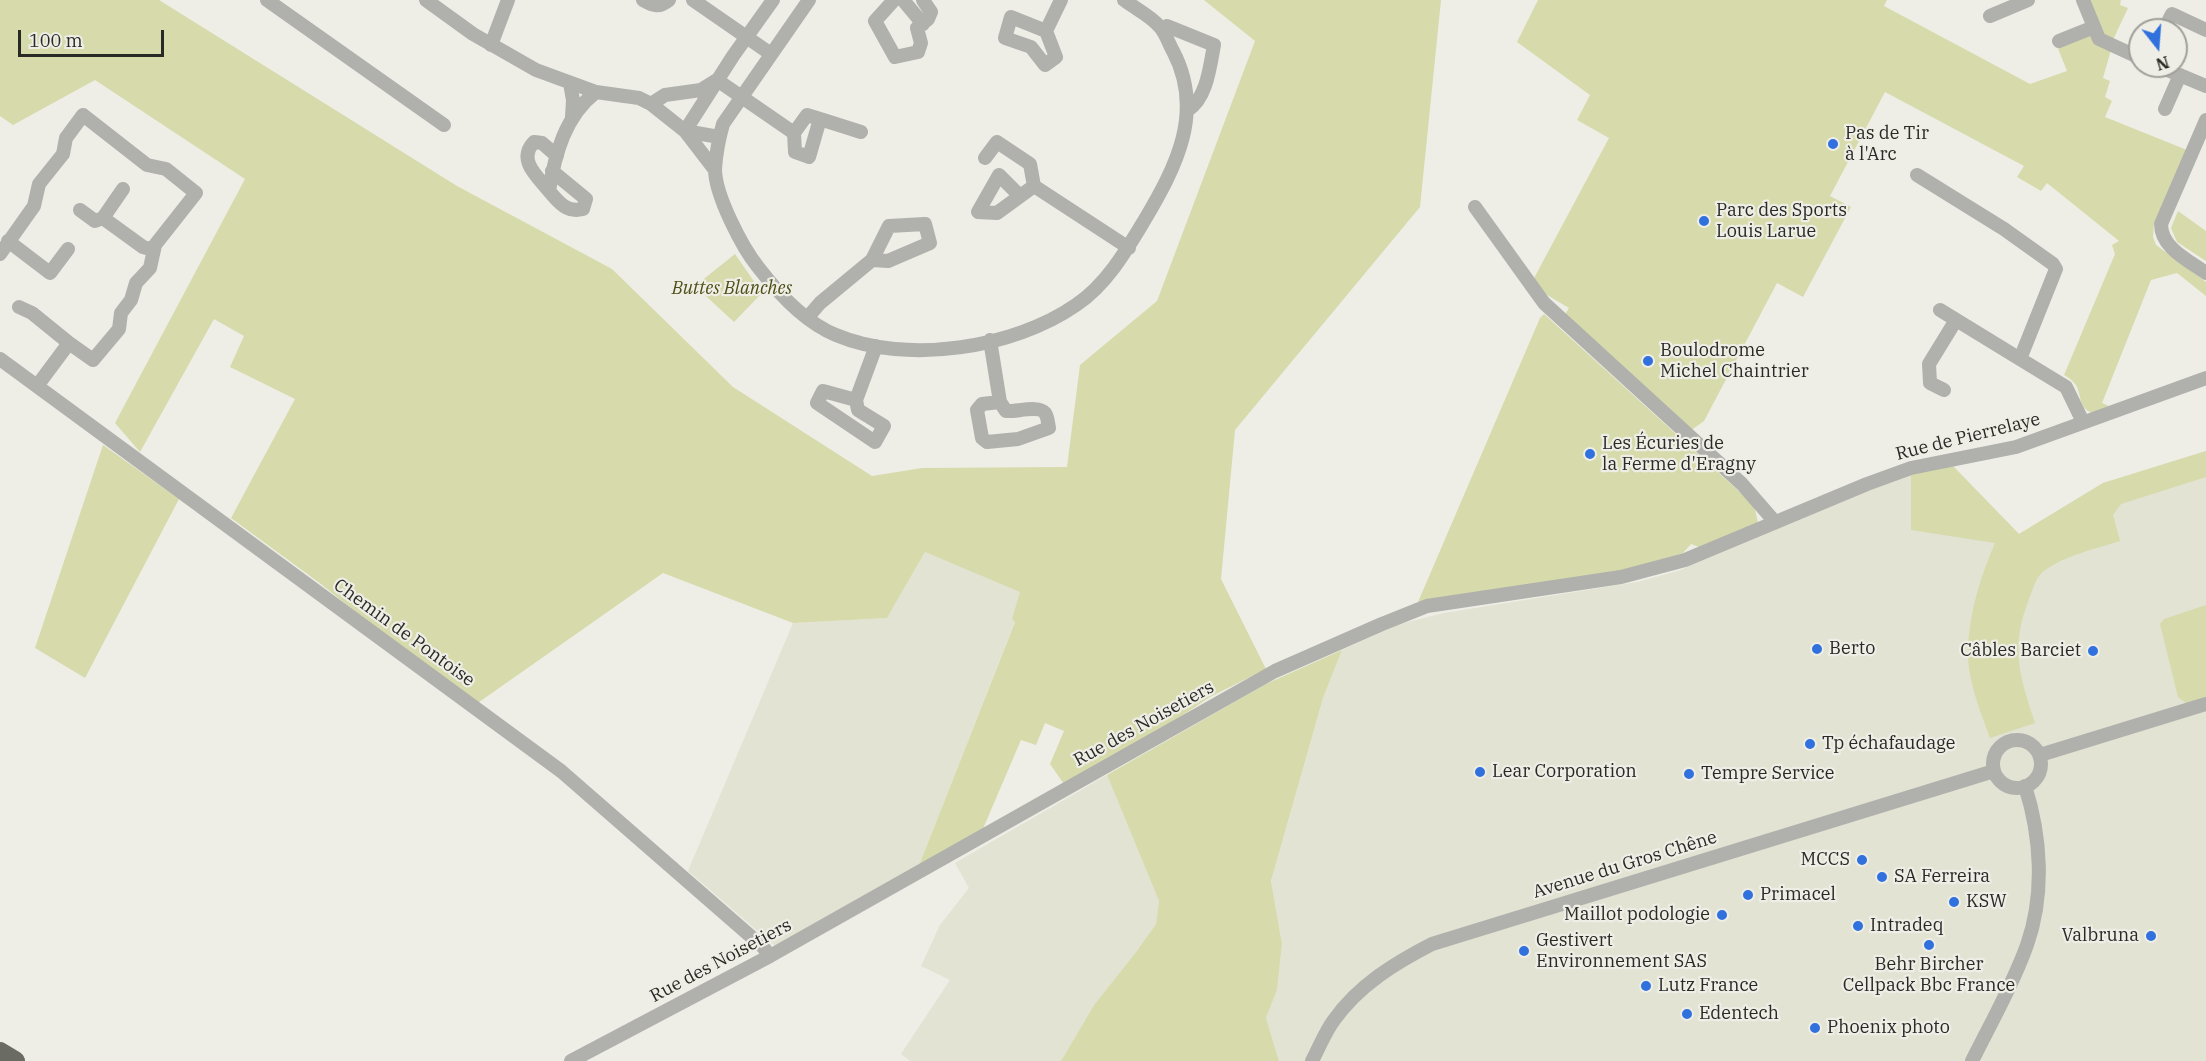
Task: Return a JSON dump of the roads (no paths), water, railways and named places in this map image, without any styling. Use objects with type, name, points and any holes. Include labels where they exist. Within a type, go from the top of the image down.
[{"type":"highway","points":[[0,1052],[15,1061]]},
{"type":"street","points":[[267,0],[444,125]]},
{"type":"street","points":[[426,0],[491,45],[536,70],[596,92],[639,98],[651,104],[685,131],[715,170]]},
{"type":"street","points":[[491,45],[508,0]]},
{"type":"street","points":[[643,0],[655,7],[669,0]]},
{"type":"street","points":[[693,0],[771,54]]},
{"type":"street","points":[[685,131],[717,80],[773,0]]},
{"type":"street","points":[[809,0],[723,124],[715,170],[720,191],[746,252],[783,296],[808,317],[834,334],[876,346],[937,350],[1018,334],[1078,304],[1105,278],[1129,248],[1153,207],[1184,135],[1188,110],[1185,84],[1162,29],[1124,0]]},
{"type":"street","points":[[894,0],[875,21],[895,57],[918,52],[921,43],[917,28],[928,19],[931,12],[923,0]]},
{"type":"street","points":[[903,0],[923,24]]},
{"type":"street","points":[[1046,31],[1061,0]]},
{"type":"street","points":[[1990,16],[2028,0]]},
{"type":"street","points":[[2083,0],[2099,39],[2128,52]]},
{"type":"street","points":[[2188,22],[2206,30]]},
{"type":"street","points":[[1162,29],[1167,26],[1214,45],[1203,92],[1194,106],[1188,110]]},
{"type":"street","points":[[2059,41],[2094,27]]},
{"type":"street","points":[[2165,109],[2179,78]]},
{"type":"street","points":[[2187,78],[2206,86]]},
{"type":"street","points":[[717,80],[794,133]]},
{"type":"street","points":[[651,104],[665,95],[701,90],[717,80]]},
{"type":"street","points":[[549,191],[552,171],[572,117],[573,100],[570,83]]},
{"type":"street","points":[[572,117],[596,92]]},
{"type":"street","points":[[0,254],[34,206],[39,184],[63,154],[66,138],[82,115],[147,165],[166,169],[196,193],[155,245],[150,268],[136,283],[131,300],[121,313],[119,329],[93,360],[32,313],[19,307]]},
{"type":"street","points":[[820,119],[809,157],[795,153],[794,133],[807,115],[820,119],[861,132]]},
{"type":"street","points":[[2206,120],[2161,224],[2162,236],[2169,246],[2206,273]]},
{"type":"street","points":[[685,131],[719,137]]},
{"type":"street","points":[[552,171],[586,199],[583,209],[574,211],[561,206],[529,165],[526,157],[528,149],[534,142],[542,143],[557,156]]},
{"type":"street","points":[[985,158],[997,142],[1030,164],[1034,186],[1129,248]]},
{"type":"street","points":[[1917,175],[2004,229],[2053,264],[2056,269],[2020,359]]},
{"type":"street","points":[[1020,196],[1034,186]]},
{"type":"street","points":[[80,210],[95,221],[103,218],[123,189]]},
{"type":"street","points":[[1475,207],[1544,303],[1742,484],[1775,522]]},
{"type":"street","points":[[103,218],[143,247],[154,250]]},
{"type":"street","points":[[8,240],[50,273],[68,249]]},
{"type":"street","points":[[808,317],[820,303],[872,260]]},
{"type":"street","points":[[1940,310],[2066,387],[2083,422]]},
{"type":"street","points":[[1944,390],[1930,383],[1929,364],[1956,320]]},
{"type":"street","points":[[990,340],[1000,402],[1006,411],[1035,409],[1044,411],[1049,428],[1018,439],[987,442],[982,438],[977,410],[982,404],[1000,402]]},
{"type":"street","points":[[37,386],[69,343]]},
{"type":"street","points":[[856,399],[823,391],[817,403],[875,442],[884,426],[858,410],[856,399],[876,346]]},
{"type":"street","name":"Chemin de Pontoise","points":[[0,359],[561,771],[763,947],[770,956]]},
{"type":"street","name":"Rue de Pierrelaye","points":[[1775,522],[1911,468],[2016,447],[2206,378]]},
{"type":"street","name":"Rue des Noisetiers","points":[[571,1061],[770,956],[1275,671],[1427,606],[1621,577],[1685,560],[1775,522]]},
{"type":"street","points":[[2040,755],[2206,704]]},
{"type":"street","points":[[2011,740],[2028,742],[2040,755],[2041,765],[2038,776],[2025,786],[2016,788],[2006,785],[1994,771],[1993,760],[1997,750],[2011,740]]},
{"type":"street","name":"Avenue du Gros Chêne","points":[[1312,1061],[1333,1020],[1365,985],[1397,962],[1432,944],[1994,771]]},
{"type":"street","points":[[1972,1061],[2028,944],[2035,914],[2039,855],[2035,822],[2025,786]]},
{"type":"place","name":"Pas de Tir à l'Arc","points":[[1833,144]]},
{"type":"place","name":"Parc des Sports Louis Larue","points":[[1704,221]]},
{"type":"place","name":"Boulodrome Michel Chaintrier","points":[[1648,361]]},
{"type":"place","name":"Les Écuries de la Ferme d'Eragny","points":[[1590,454]]},
{"type":"place","name":"Berto","points":[[1817,649]]},
{"type":"place","name":"Câbles Barciet","points":[[2093,651]]},
{"type":"place","name":"Tp échafaudage","points":[[1810,744]]},
{"type":"place","name":"Lear Corporation","points":[[1480,772]]},
{"type":"place","name":"Tempre Service","points":[[1689,774]]},
{"type":"place","name":"MCCS","points":[[1862,860]]},
{"type":"place","name":"SA Ferreira","points":[[1882,877]]},
{"type":"place","name":"Primacel","points":[[1748,895]]},
{"type":"place","name":"KSW","points":[[1954,902]]},
{"type":"place","name":"Maillot podologie","points":[[1722,915]]},
{"type":"place","name":"Intradeq","points":[[1858,926]]},
{"type":"place","name":"Valbruna","points":[[2151,936]]},
{"type":"place","name":"Behr Bircher Cellpack Bbc France","points":[[1929,945]]},
{"type":"place","name":"Gestivert Environnement SAS","points":[[1524,951]]},
{"type":"place","name":"Lutz France","points":[[1646,986]]},
{"type":"place","name":"Edentech","points":[[1687,1014]]},
{"type":"place","name":"Phoenix photo","points":[[1815,1028]]},
{"type":"park label","name":"Buttes Blanches","points":[[732,289]]}]
